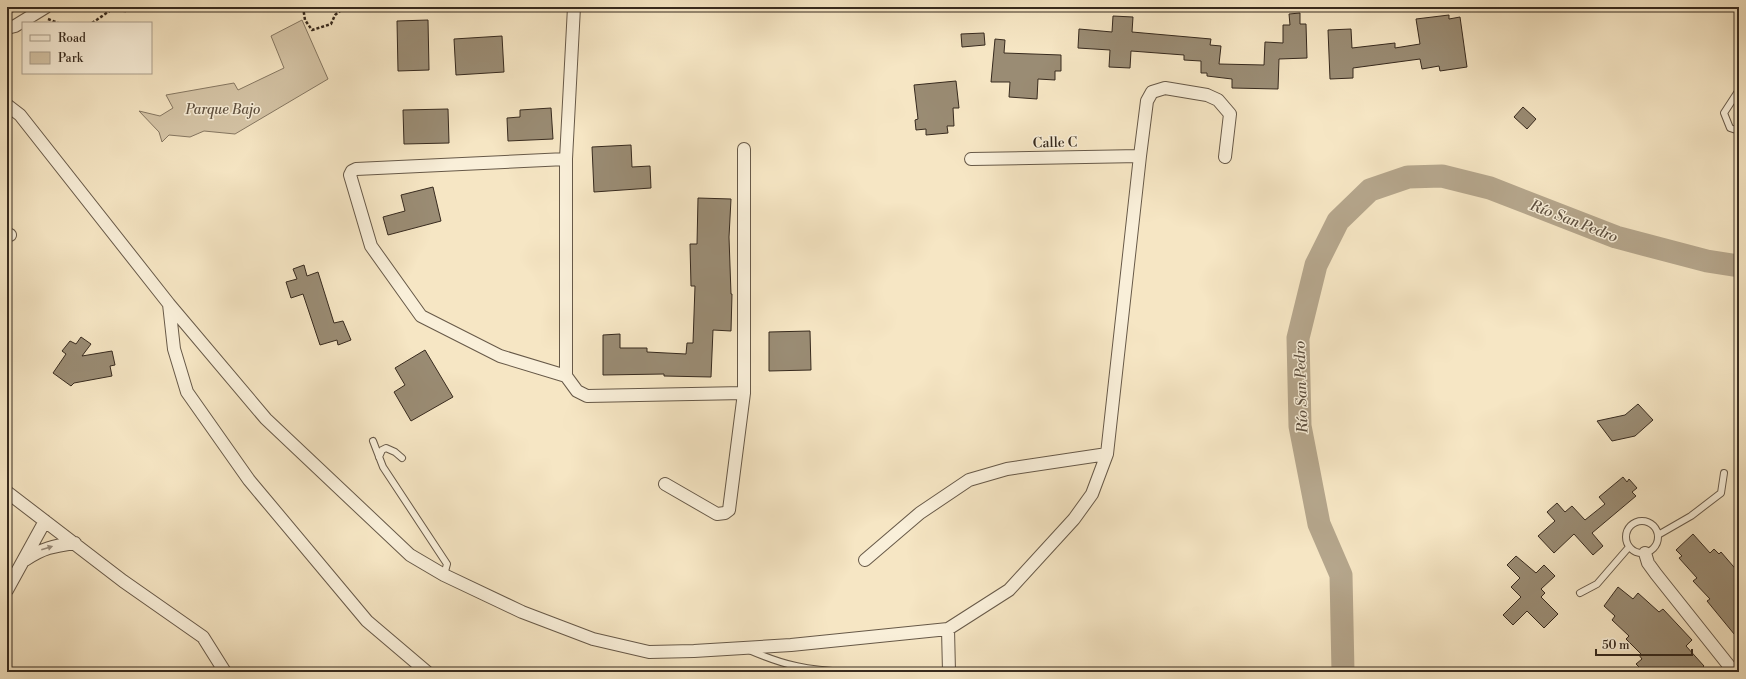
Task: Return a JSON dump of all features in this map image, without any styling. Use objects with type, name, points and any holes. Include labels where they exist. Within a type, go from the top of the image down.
[{"type":"street","points":[[10,29],[46,7]]},
{"type":"street","points":[[574,7],[566,160],[566,376],[577,391],[587,396],[744,393]]},
{"type":"street","points":[[7,105],[20,115],[169,304],[266,419],[410,555],[444,575],[522,612],[594,639],[648,652],[745,649],[948,629],[1009,590],[1074,519],[1092,494],[1107,454],[1140,156],[1147,101],[1152,92],[1165,88],[1207,95],[1218,100],[1230,114],[1225,157]]},
{"type":"street","points":[[665,484],[718,514],[725,514],[729,510],[744,393],[744,149]]},
{"type":"street","name":"Calle C","points":[[971,159],[1140,156]]},
{"type":"street","points":[[566,160],[356,169],[352,171],[350,175],[371,246],[421,316],[500,356],[566,376]]},
{"type":"street","points":[[169,304],[174,349],[187,392],[249,480],[367,621],[427,672]]},
{"type":"street","points":[[865,560],[920,513],[969,480],[1007,469],[1107,454]]},
{"type":"street","points":[[7,492],[123,581],[203,637],[225,672]]},
{"type":"street","points":[[7,590],[45,521]]},
{"type":"street","points":[[22,562],[39,550],[50,546],[75,543]]},
{"type":"street","points":[[1645,553],[1648,563],[1656,574],[1734,672]]},
{"type":"street","points":[[948,629],[949,672]]},
{"type":"lane","points":[[1739,90],[1724,113],[1726,122],[1730,128],[1739,131]]},
{"type":"lane","points":[[373,441],[383,467],[447,564],[444,575]]},
{"type":"lane","points":[[379,457],[382,450],[386,448],[395,452],[402,458]]},
{"type":"lane","points":[[1658,535],[1690,516],[1721,493],[1724,473]]},
{"type":"lane","points":[[1647,522],[1656,529],[1658,535],[1655,546],[1645,553],[1634,551],[1629,547],[1626,536],[1627,531],[1635,523],[1647,522]]},
{"type":"lane","points":[[1580,593],[1596,584],[1629,547]]},
{"type":"lane","points":[[745,649],[775,661],[807,670],[847,672]]},
{"type":"path","points":[[93,22],[111,10],[127,11],[155,7]]},
{"type":"path","points":[[185,7],[190,7]]},
{"type":"path","points":[[303,7],[305,20],[312,30],[331,24],[335,15],[345,7]]},
{"type":"green space","points":[[7,7],[23,7],[7,15]]},
{"type":"green space","name":"Parque Bajo","points":[[302,20],[328,79],[235,134],[204,131],[190,137],[169,135],[162,142],[159,132],[139,111],[160,116],[173,108],[166,95],[234,83],[238,90],[284,68],[271,36]]},
{"type":"building","points":[[1300,13],[1300,24],[1306,24],[1307,58],[1279,59],[1278,89],[1232,88],[1232,79],[1207,76],[1207,73],[1201,73],[1201,61],[1184,60],[1184,55],[1131,51],[1130,68],[1109,67],[1110,50],[1078,48],[1079,29],[1112,32],[1113,16],[1133,17],[1132,32],[1211,39],[1210,45],[1221,46],[1219,64],[1264,65],[1265,42],[1283,43],[1283,25],[1290,25],[1289,14]]},
{"type":"building","points":[[1449,15],[1449,19],[1460,17],[1467,67],[1440,71],[1439,66],[1422,69],[1420,59],[1353,68],[1353,78],[1330,79],[1328,30],[1351,29],[1352,48],[1395,43],[1395,48],[1420,44],[1416,19]]},
{"type":"building","points":[[428,20],[429,70],[398,71],[397,21]]},
{"type":"building","points":[[984,33],[985,45],[962,47],[961,34]]},
{"type":"building","points":[[502,36],[504,72],[456,75],[454,39]]},
{"type":"building","points":[[995,39],[1005,40],[1004,53],[1061,55],[1061,71],[1055,71],[1055,80],[1038,79],[1037,99],[1009,97],[1010,82],[991,82]]},
{"type":"building","points":[[956,81],[959,108],[953,108],[954,126],[947,126],[948,133],[926,135],[926,129],[916,130],[915,120],[918,119],[914,85]]},
{"type":"building","points":[[1523,107],[1536,119],[1527,129],[1514,117]]},
{"type":"building","points":[[551,108],[553,139],[508,141],[507,118],[520,117],[520,110]]},
{"type":"building","points":[[448,109],[449,143],[404,144],[403,110]]},
{"type":"building","points":[[631,145],[632,167],[650,166],[651,188],[594,192],[592,147]]},
{"type":"building","points":[[433,187],[441,221],[388,235],[383,217],[405,211],[401,195]]},
{"type":"building","points":[[698,198],[731,199],[729,237],[732,294],[731,331],[713,330],[711,377],[664,376],[664,374],[603,375],[603,335],[620,334],[620,348],[647,348],[647,352],[686,354],[687,343],[693,343],[695,286],[691,286],[690,244],[697,244]]},
{"type":"building","points":[[304,265],[307,276],[318,272],[334,323],[343,321],[351,340],[338,345],[337,340],[320,345],[303,294],[291,298],[286,282],[297,279],[293,269]]},
{"type":"building","points":[[810,331],[811,370],[769,371],[769,332]]},
{"type":"building","points":[[81,337],[91,344],[82,356],[112,351],[115,365],[110,366],[112,376],[74,383],[71,386],[53,373],[66,354],[62,351],[70,341],[76,344]]},
{"type":"building","points":[[425,350],[453,397],[411,421],[394,392],[405,385],[395,368]]},
{"type":"building","points":[[1638,404],[1653,420],[1635,436],[1612,441],[1597,421],[1625,415]]},
{"type":"building","points":[[1623,477],[1627,482],[1629,479],[1637,488],[1632,492],[1636,496],[1592,533],[1603,546],[1593,555],[1574,534],[1554,553],[1538,536],[1555,521],[1547,512],[1557,503],[1565,512],[1572,506],[1585,520],[1605,504],[1599,497]]},
{"type":"building","points":[[1693,534],[1710,553],[1714,549],[1719,554],[1721,552],[1739,573],[1739,640],[1707,601],[1710,599],[1693,581],[1697,578],[1679,558],[1682,556],[1676,550]]},
{"type":"building","points":[[1516,556],[1536,573],[1544,565],[1555,576],[1541,589],[1545,593],[1541,597],[1558,614],[1544,628],[1527,611],[1513,625],[1503,615],[1521,597],[1511,587],[1520,578],[1507,565]]},
{"type":"building","points":[[1618,587],[1633,599],[1638,593],[1659,612],[1663,609],[1692,640],[1686,646],[1704,666],[1698,672],[1644,672],[1636,664],[1642,659],[1639,655],[1641,654],[1626,639],[1629,636],[1612,620],[1615,616],[1604,606]]},
{"type":"waterway","name":"Río San Pedro","points":[[1343,672],[1341,575],[1319,524],[1300,426],[1298,338],[1316,265],[1338,221],[1370,190],[1408,177],[1442,176],[1490,188],[1616,237],[1707,261],[1739,266]]}]
